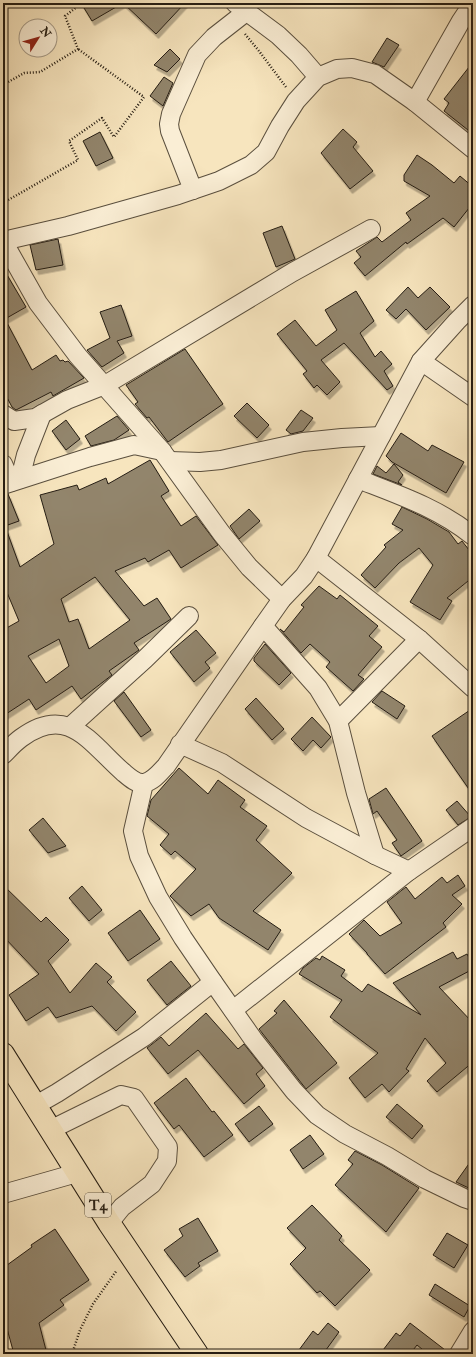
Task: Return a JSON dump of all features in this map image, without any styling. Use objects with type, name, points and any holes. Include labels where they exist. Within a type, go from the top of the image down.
[{"type":"highway","name":"T4","points":[[3,1054],[109,1224],[197,1354]]},
{"type":"street","points":[[416,102],[461,21],[473,3]]},
{"type":"street","points":[[193,190],[170,131],[169,124],[171,114],[197,55],[239,12],[278,35],[299,55],[318,77]]},
{"type":"street","points":[[282,599],[249,568],[222,534],[166,456],[78,356],[38,304],[3,241],[68,226],[193,190],[219,181],[251,165],[266,152],[296,101],[318,77],[337,69],[352,68],[375,74],[416,102],[473,149]]},
{"type":"street","points":[[3,414],[14,421],[35,418],[67,400],[105,385],[293,272],[371,229]]},
{"type":"street","points":[[3,755],[20,739],[36,728],[58,723],[71,726],[82,733],[135,782],[144,783],[155,778],[166,766],[282,599],[304,576],[316,558],[421,361],[473,305]]},
{"type":"street","points":[[421,361],[473,397]]},
{"type":"street","points":[[11,482],[26,455],[42,414]]},
{"type":"street","points":[[11,482],[134,445],[166,456],[200,462],[221,460],[303,442],[381,436]]},
{"type":"street","points":[[3,464],[11,482]]},
{"type":"street","points":[[358,479],[410,499],[437,512],[473,536]]},
{"type":"street","points":[[316,558],[419,639],[473,688]]},
{"type":"street","points":[[71,726],[189,616]]},
{"type":"street","points":[[263,626],[318,688],[338,721],[356,793],[375,855]]},
{"type":"street","points":[[338,721],[419,639]]},
{"type":"street","points":[[180,744],[222,763],[306,818],[375,855],[409,871]]},
{"type":"street","points":[[144,783],[133,831],[139,856],[158,897],[183,938],[213,982],[294,1091],[317,1115],[345,1134],[464,1198],[473,1201]]},
{"type":"street","points":[[233,1010],[409,871],[473,828]]},
{"type":"street","points":[[36,1105],[144,1036],[213,982]]},
{"type":"street","points":[[50,1130],[121,1094],[134,1098],[168,1147],[167,1161],[152,1184],[122,1208],[109,1224]]},
{"type":"street","points":[[3,1194],[77,1173]]},
{"type":"street","points":[[459,1354],[473,1331]]},
{"type":"path","points":[[3,203],[78,160],[69,141],[102,118],[114,137],[144,97],[78,49],[65,16],[82,3]]},
{"type":"path","points":[[239,12],[259,51],[296,101]]},
{"type":"path","points":[[3,85],[24,73],[40,72],[78,49]]},
{"type":"path","points":[[72,1354],[80,1330],[93,1304],[128,1253]]},
{"type":"building","points":[[81,3],[123,3],[92,21]]},
{"type":"building","points":[[123,3],[185,3],[156,34]]},
{"type":"building","points":[[387,38],[399,45],[384,67],[372,62]]},
{"type":"building","points":[[170,49],[180,59],[167,72],[154,65]]},
{"type":"building","points":[[473,62],[473,134],[444,111],[449,103],[444,99]]},
{"type":"building","points":[[164,77],[173,83],[163,106],[150,96]]},
{"type":"building","points":[[343,129],[357,142],[353,147],[373,171],[350,189],[321,153]]},
{"type":"building","points":[[100,132],[113,158],[96,166],[83,141]]},
{"type":"building","points":[[417,155],[454,183],[460,176],[473,187],[473,203],[454,227],[443,218],[407,244],[406,242],[365,276],[354,263],[361,257],[356,251],[377,237],[382,242],[411,220],[406,213],[430,196],[404,181],[404,175]]},
{"type":"building","points":[[282,226],[295,259],[276,267],[263,233]]},
{"type":"building","points":[[58,239],[63,265],[36,270],[30,245]]},
{"type":"building","points":[[3,268],[26,307],[5,319],[32,370],[56,355],[60,361],[68,361],[84,378],[53,396],[51,392],[16,410],[12,407],[3,390]]},
{"type":"building","points":[[408,287],[418,298],[430,287],[450,307],[426,330],[406,309],[396,319],[386,310]]},
{"type":"building","points":[[356,291],[374,321],[360,333],[375,357],[381,351],[392,364],[384,371],[393,386],[387,390],[344,343],[321,360],[340,382],[327,395],[317,385],[314,388],[303,374],[307,371],[277,334],[295,320],[316,346],[337,330],[325,310]]},
{"type":"building","points":[[121,305],[132,336],[117,341],[124,353],[102,367],[87,350],[110,338],[100,312]]},
{"type":"building","points":[[185,349],[223,404],[168,442],[149,417],[147,418],[135,404],[138,402],[126,385]]},
{"type":"building","points":[[247,403],[269,425],[257,438],[234,416]]},
{"type":"building","points":[[301,410],[313,418],[303,431],[291,434],[286,430]]},
{"type":"building","points":[[117,416],[129,430],[114,440],[91,446],[85,436]]},
{"type":"building","points":[[66,420],[80,439],[66,450],[52,431]]},
{"type":"building","points":[[401,433],[428,451],[432,445],[464,462],[446,493],[392,462],[386,456]]},
{"type":"building","points":[[150,460],[169,491],[161,496],[181,526],[196,516],[218,545],[181,568],[169,550],[148,562],[145,558],[115,571],[144,606],[157,598],[171,619],[134,643],[139,650],[109,671],[112,675],[81,699],[72,686],[36,710],[29,699],[3,716],[3,630],[19,621],[3,583],[3,495],[8,494],[19,521],[5,526],[20,567],[54,544],[40,495],[77,485],[79,490],[106,478],[108,484]],"holes":[[[95,577],[130,620],[89,649],[78,619],[69,622],[61,599]],[[59,639],[69,666],[46,683],[28,656]]]},
{"type":"building","points":[[394,464],[403,475],[398,482],[402,485],[373,474],[377,466],[386,473]]},
{"type":"building","points":[[402,507],[449,532],[458,544],[462,541],[473,555],[473,577],[447,598],[452,601],[440,620],[410,602],[433,565],[419,548],[399,563],[375,588],[361,575],[386,547],[384,545],[403,530],[392,524]]},
{"type":"building","points":[[249,509],[260,521],[239,539],[230,526]]},
{"type":"building","points":[[319,586],[337,599],[340,595],[378,626],[369,636],[382,647],[358,675],[364,679],[353,691],[326,667],[330,662],[310,644],[301,653],[280,629],[284,632],[304,607],[301,605]]},
{"type":"building","points":[[196,630],[216,653],[205,662],[210,668],[194,682],[170,652]]},
{"type":"building","points":[[265,644],[291,673],[279,685],[254,661],[254,658]]},
{"type":"building","points":[[382,691],[405,706],[397,719],[372,702]]},
{"type":"building","points":[[124,692],[151,730],[141,737],[114,701]]},
{"type":"building","points":[[256,698],[284,729],[272,740],[245,709]]},
{"type":"building","points":[[473,708],[473,795],[432,736]]},
{"type":"building","points":[[312,717],[331,737],[321,748],[313,740],[303,751],[291,739]]},
{"type":"building","points":[[179,768],[208,794],[218,780],[245,800],[240,807],[267,826],[256,840],[292,873],[253,911],[281,930],[268,950],[219,918],[209,904],[191,916],[170,896],[196,869],[175,851],[171,855],[160,845],[169,834],[147,816],[151,800]]},
{"type":"building","points":[[386,788],[422,841],[401,856],[392,843],[397,840],[377,811],[373,814],[369,799]]},
{"type":"building","points":[[457,801],[471,817],[458,825],[446,810]]},
{"type":"building","points":[[43,818],[66,846],[48,853],[29,830]]},
{"type":"building","points":[[458,875],[465,886],[452,895],[462,904],[443,923],[446,927],[385,974],[349,934],[364,920],[380,936],[402,923],[387,902],[402,890],[406,887],[415,899],[442,877],[447,883]]},
{"type":"building","points":[[3,885],[41,922],[46,917],[69,940],[48,961],[70,993],[96,963],[112,977],[107,982],[136,1012],[116,1031],[92,1006],[56,1018],[48,1007],[26,1021],[9,995],[39,974],[3,936]]},
{"type":"building","points":[[82,886],[102,910],[89,921],[69,898]]},
{"type":"building","points":[[140,910],[160,939],[128,961],[108,933]]},
{"type":"building","points":[[453,952],[457,959],[467,954],[473,965],[473,969],[439,987],[473,1023],[473,1062],[437,1092],[427,1081],[446,1063],[425,1038],[406,1069],[409,1071],[389,1092],[382,1084],[365,1098],[349,1078],[378,1053],[330,1017],[342,1000],[299,974],[303,968],[316,958],[320,960],[322,956],[345,970],[341,976],[362,992],[368,984],[421,1015],[393,983]]},
{"type":"building","points":[[171,961],[191,986],[167,1005],[147,980]]},
{"type":"building","points":[[284,1000],[337,1063],[306,1089],[259,1029],[277,1013],[274,1011]]},
{"type":"building","points":[[206,1013],[238,1049],[244,1044],[263,1068],[256,1074],[265,1086],[244,1104],[198,1050],[168,1074],[147,1048],[161,1037],[169,1046]]},
{"type":"building","points":[[186,1078],[212,1112],[214,1111],[233,1135],[204,1157],[179,1125],[174,1129],[154,1103]]},
{"type":"building","points":[[397,1104],[423,1126],[412,1139],[386,1117]]},
{"type":"building","points":[[259,1106],[273,1124],[249,1142],[235,1124]]},
{"type":"building","points":[[310,1135],[324,1154],[303,1169],[290,1150]]},
{"type":"building","points":[[355,1151],[382,1165],[419,1188],[386,1232],[335,1185],[353,1164],[348,1160]]},
{"type":"building","points":[[473,1158],[473,1190],[456,1182]]},
{"type":"building","points":[[312,1205],[342,1236],[339,1240],[370,1270],[335,1306],[320,1291],[317,1293],[290,1264],[306,1248],[287,1228]]},
{"type":"building","points":[[198,1218],[218,1251],[198,1263],[200,1266],[185,1277],[164,1250],[183,1236],[179,1229]]},
{"type":"building","points":[[55,1229],[89,1280],[60,1300],[64,1305],[39,1323],[47,1354],[14,1354],[3,1314],[3,1268],[32,1247],[31,1245]]},
{"type":"building","points":[[447,1233],[468,1245],[454,1268],[433,1255]]},
{"type":"building","points":[[435,1284],[470,1306],[464,1317],[429,1295]]},
{"type":"building","points":[[328,1323],[339,1332],[323,1354],[296,1354],[313,1331],[318,1335]]},
{"type":"building","points":[[410,1323],[449,1354],[428,1354],[417,1345],[410,1354],[380,1354],[396,1333],[400,1336]]}]
